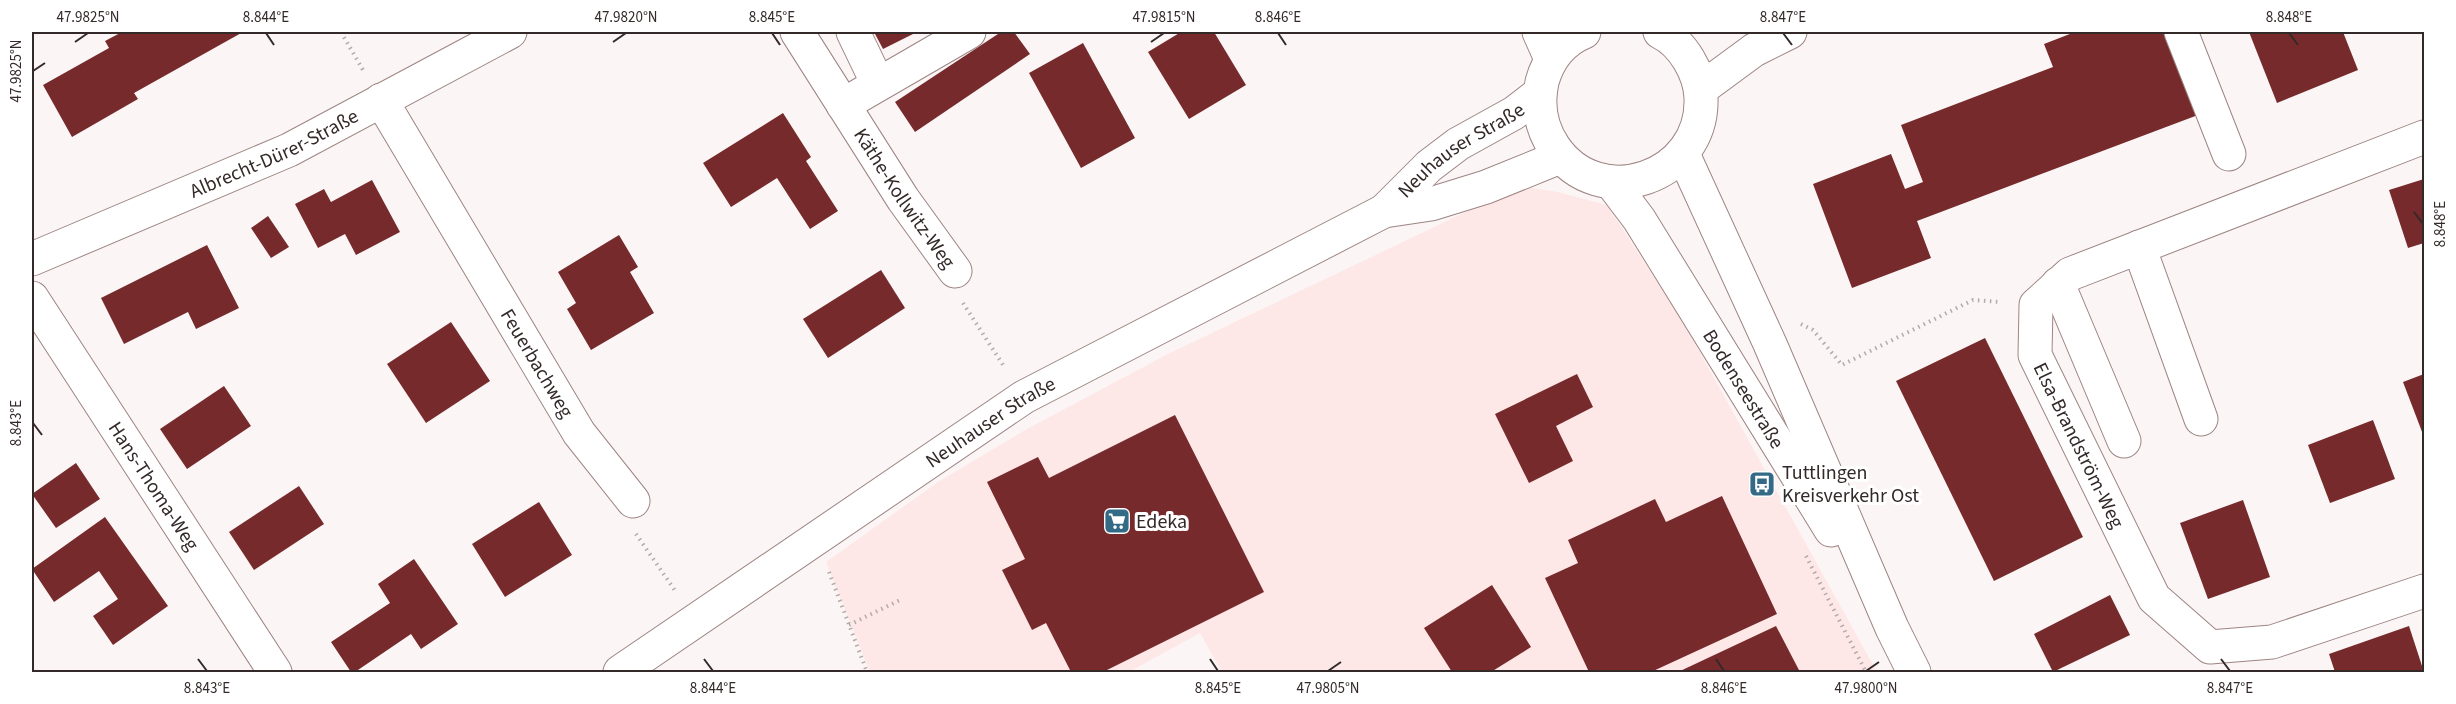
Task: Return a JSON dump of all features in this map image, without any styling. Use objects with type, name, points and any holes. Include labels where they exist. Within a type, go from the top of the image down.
[{"type":"street","name":"Albrecht-Dürer-Straße","points":[[32,259],[289,150],[510,32]]},
{"type":"street","name":"Käthe-Kollwitz-Weg","points":[[797,32],[903,199],[955,271]]},
{"type":"street","points":[[853,32],[878,84]]},
{"type":"street","points":[[843,105],[969,32]]},
{"type":"street","points":[[1584,32],[1545,45],[1540,116],[1547,137],[1560,157],[1583,174],[1611,182],[1638,181],[1663,171],[1683,154],[1693,140],[1702,106],[1701,88],[1689,57],[1667,32]]},
{"type":"street","points":[[1701,88],[1754,50],[1790,32]]},
{"type":"street","points":[[2181,32],[2229,154]]},
{"type":"street","name":"Neuhauser Straße","points":[[620,672],[1023,397],[1384,211],[1430,166],[1458,144],[1514,113],[1540,93]]},
{"type":"street","name":"Feuerbachweg","points":[[381,100],[579,433],[633,501]]},
{"type":"street","points":[[2124,441],[2047,295],[2070,274],[2424,137]]},
{"type":"street","name":"Bodenseestraße","points":[[1683,154],[1770,344],[1892,628],[1914,672]]},
{"type":"street","name":"Neuhauser Straße","points":[[1384,211],[1431,204],[1486,187],[1560,157]]},
{"type":"street","name":"Bodenseestraße","points":[[1611,182],[1648,235],[1892,628]]},
{"type":"street","points":[[2139,247],[2201,419]]},
{"type":"street","name":"Elsa-Brandström-Weg","points":[[2047,295],[2035,355],[2154,598],[2210,647],[2272,642],[2424,591]]},
{"type":"street","name":"Hans-Thoma-Weg","points":[[32,298],[276,672]]},
{"type":"path","points":[[341,32],[381,100]]},
{"type":"path","name":"Käthe-Kollwitz-Weg","points":[[955,271],[959,297],[1023,397]]},
{"type":"path","points":[[1796,321],[1813,330],[1842,365],[1973,300],[2047,295]]},
{"type":"path","points":[[633,501],[635,533],[696,621]]},
{"type":"path","points":[[816,538],[867,672]]},
{"type":"path","points":[[849,625],[902,599]]},
{"type":"shaded area","points":[[1520,186],[1558,192],[1607,205],[1682,320],[1877,672],[1222,672],[1200,633],[1129,672],[870,672],[826,562],[938,482],[1025,430],[1168,354]]},
{"type":"building","points":[[122,32],[243,32],[134,93],[138,99],[72,137],[43,85],[109,48],[105,41]]},
{"type":"building","points":[[874,32],[917,32],[883,49]]},
{"type":"building","points":[[1001,32],[1014,32],[1030,54],[915,132],[895,102]]},
{"type":"building","points":[[1181,32],[1214,32],[1246,85],[1189,119],[1148,52]]},
{"type":"building","points":[[2075,32],[2166,32],[2198,115],[1917,221],[1931,258],[1852,288],[1813,184],[1891,154],[1905,189],[1923,182],[1901,125],[2053,67],[2044,44]]},
{"type":"building","points":[[2249,32],[2343,32],[2358,70],[2277,103]]},
{"type":"building","points":[[1083,43],[1135,138],[1081,168],[1029,73]]},
{"type":"building","points":[[783,113],[811,157],[806,161],[838,211],[810,229],[777,178],[731,207],[703,163]]},
{"type":"building","points":[[2424,179],[2424,243],[2408,248],[2389,190]]},
{"type":"building","points":[[372,180],[400,232],[356,255],[345,234],[318,248],[295,204],[324,189],[331,202]]},
{"type":"building","points":[[268,216],[289,247],[271,258],[251,228]]},
{"type":"building","points":[[619,235],[638,267],[630,272],[654,313],[591,350],[567,309],[576,303],[558,272]]},
{"type":"building","points":[[207,245],[239,308],[196,329],[188,312],[124,344],[101,298]]},
{"type":"building","points":[[881,270],[905,308],[828,358],[803,319]]},
{"type":"building","points":[[451,322],[490,381],[426,423],[387,364]]},
{"type":"building","points":[[1985,338],[2083,537],[1994,581],[1896,381]]},
{"type":"building","points":[[1577,374],[1593,407],[1556,426],[1573,461],[1529,483],[1495,414]]},
{"type":"building","points":[[2424,374],[2424,437],[2403,382]]},
{"type":"building","points":[[224,386],[251,426],[187,469],[160,429]]},
{"type":"building","name":"Edeka","points":[[1175,415],[1264,592],[1103,672],[1071,672],[1046,623],[1032,630],[1002,570],[1025,559],[987,482],[1038,457],[1049,478]]},
{"type":"building","points":[[2373,420],[2395,479],[2330,503],[2308,445]]},
{"type":"building","points":[[76,463],[100,499],[56,528],[32,494]]},
{"type":"building","points":[[299,486],[324,524],[254,570],[229,532]]},
{"type":"building","points":[[1722,496],[1777,614],[1651,672],[1589,672],[1545,578],[1578,563],[1568,540],[1655,499],[1666,522]]},
{"type":"building","points":[[2243,500],[2270,577],[2208,599],[2180,523]]},
{"type":"building","points":[[539,502],[572,555],[505,597],[472,544]]},
{"type":"building","points":[[105,517],[168,606],[113,645],[93,616],[118,599],[99,571],[54,602],[32,569]]},
{"type":"building","points":[[414,559],[458,624],[421,649],[411,634],[355,672],[351,672],[331,642],[390,603],[378,584]]},
{"type":"building","points":[[1492,585],[1531,647],[1491,672],[1452,672],[1424,628]]},
{"type":"building","points":[[2110,595],[2130,635],[2053,672],[2034,634]]},
{"type":"building","points":[[1776,626],[1800,672],[1678,672]]},
{"type":"building","points":[[2409,626],[2424,672],[2335,672],[2329,654]]},
{"type":"place","name":"Tuttlingen Kreisverkehr Ost","points":[[1762,484]]},
{"type":"place","name":"Edeka","points":[[1117,521]]}]
